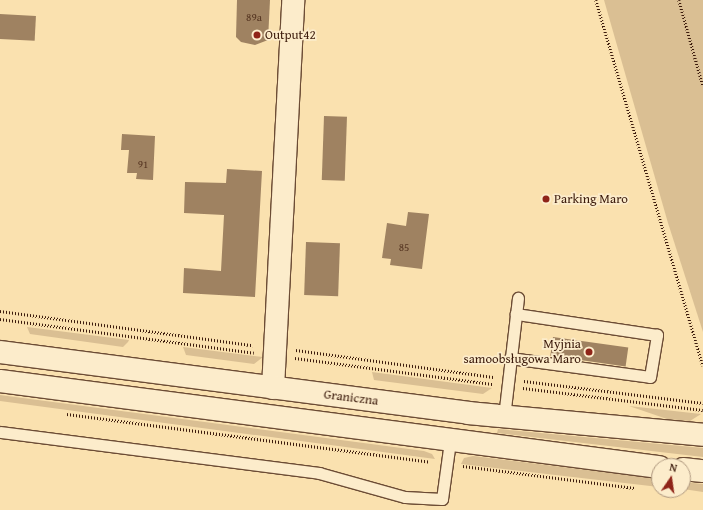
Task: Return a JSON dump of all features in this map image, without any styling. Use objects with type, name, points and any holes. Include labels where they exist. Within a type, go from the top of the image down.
[{"type":"main road","points":[[273,388],[293,0]]},
{"type":"main road","name":"Graniczna","points":[[0,352],[504,417],[703,435]]},
{"type":"main road","points":[[0,381],[450,441],[651,466]]},
{"type":"main road","points":[[691,470],[703,472]]},
{"type":"lane","points":[[504,417],[518,298]]},
{"type":"lane","points":[[510,358],[650,377],[657,335],[516,314]]},
{"type":"lane","points":[[0,432],[189,454],[319,473],[405,497],[442,500],[450,441]]},
{"type":"path","points":[[596,0],[703,366]]},
{"type":"path","points":[[679,0],[703,86]]},
{"type":"path","points":[[0,311],[274,353],[495,384]]},
{"type":"path","points":[[0,319],[274,353],[508,379],[703,403]]},
{"type":"path","points":[[520,388],[703,410]]},
{"type":"path","points":[[62,413],[641,488]]},
{"type":"shaded area","points":[[604,0],[703,0],[703,332],[668,223]]},
{"type":"shaded area","points":[[27,327],[129,340],[123,347],[30,334]]},
{"type":"shaded area","points":[[183,347],[263,357],[254,364],[186,355]]},
{"type":"shaded area","points":[[372,372],[492,388],[483,394],[374,380]]},
{"type":"shaded area","points":[[0,395],[424,451],[432,454],[435,459],[0,401]]},
{"type":"shaded area","points":[[629,406],[701,414],[690,421],[667,419]]},
{"type":"shaded area","points":[[498,429],[703,448],[703,457],[497,433]]},
{"type":"shaded area","points":[[473,456],[651,478],[651,486],[461,464],[464,458]]},
{"type":"shaded area","points":[[691,483],[703,484],[703,492],[691,490]]},
{"type":"building","points":[[237,0],[270,0],[268,40],[255,45],[241,42],[236,37]]},
{"type":"building","points":[[0,14],[36,16],[35,41],[0,39]]},
{"type":"building","points":[[324,116],[347,117],[345,181],[322,180]]},
{"type":"building","points":[[122,134],[155,136],[153,180],[136,179],[137,173],[127,173],[129,150],[121,150]]},
{"type":"building","points":[[227,169],[262,171],[255,297],[183,293],[184,268],[221,271],[224,215],[184,213],[185,182],[226,183]]},
{"type":"building","points":[[408,212],[429,214],[422,269],[390,265],[391,259],[382,258],[387,223],[406,226]]},
{"type":"building","points":[[306,242],[340,243],[338,296],[304,295]]},
{"type":"building","name":"Myjnia samoobsługowa Maro","points":[[553,337],[628,348],[626,366],[550,356]]},
{"type":"place","name":"Output42","points":[[257,35]]},
{"type":"place","name":"Parking Maro","points":[[546,199]]},
{"type":"place","name":"Myjnia samoobsługowa Maro","points":[[589,352]]}]
